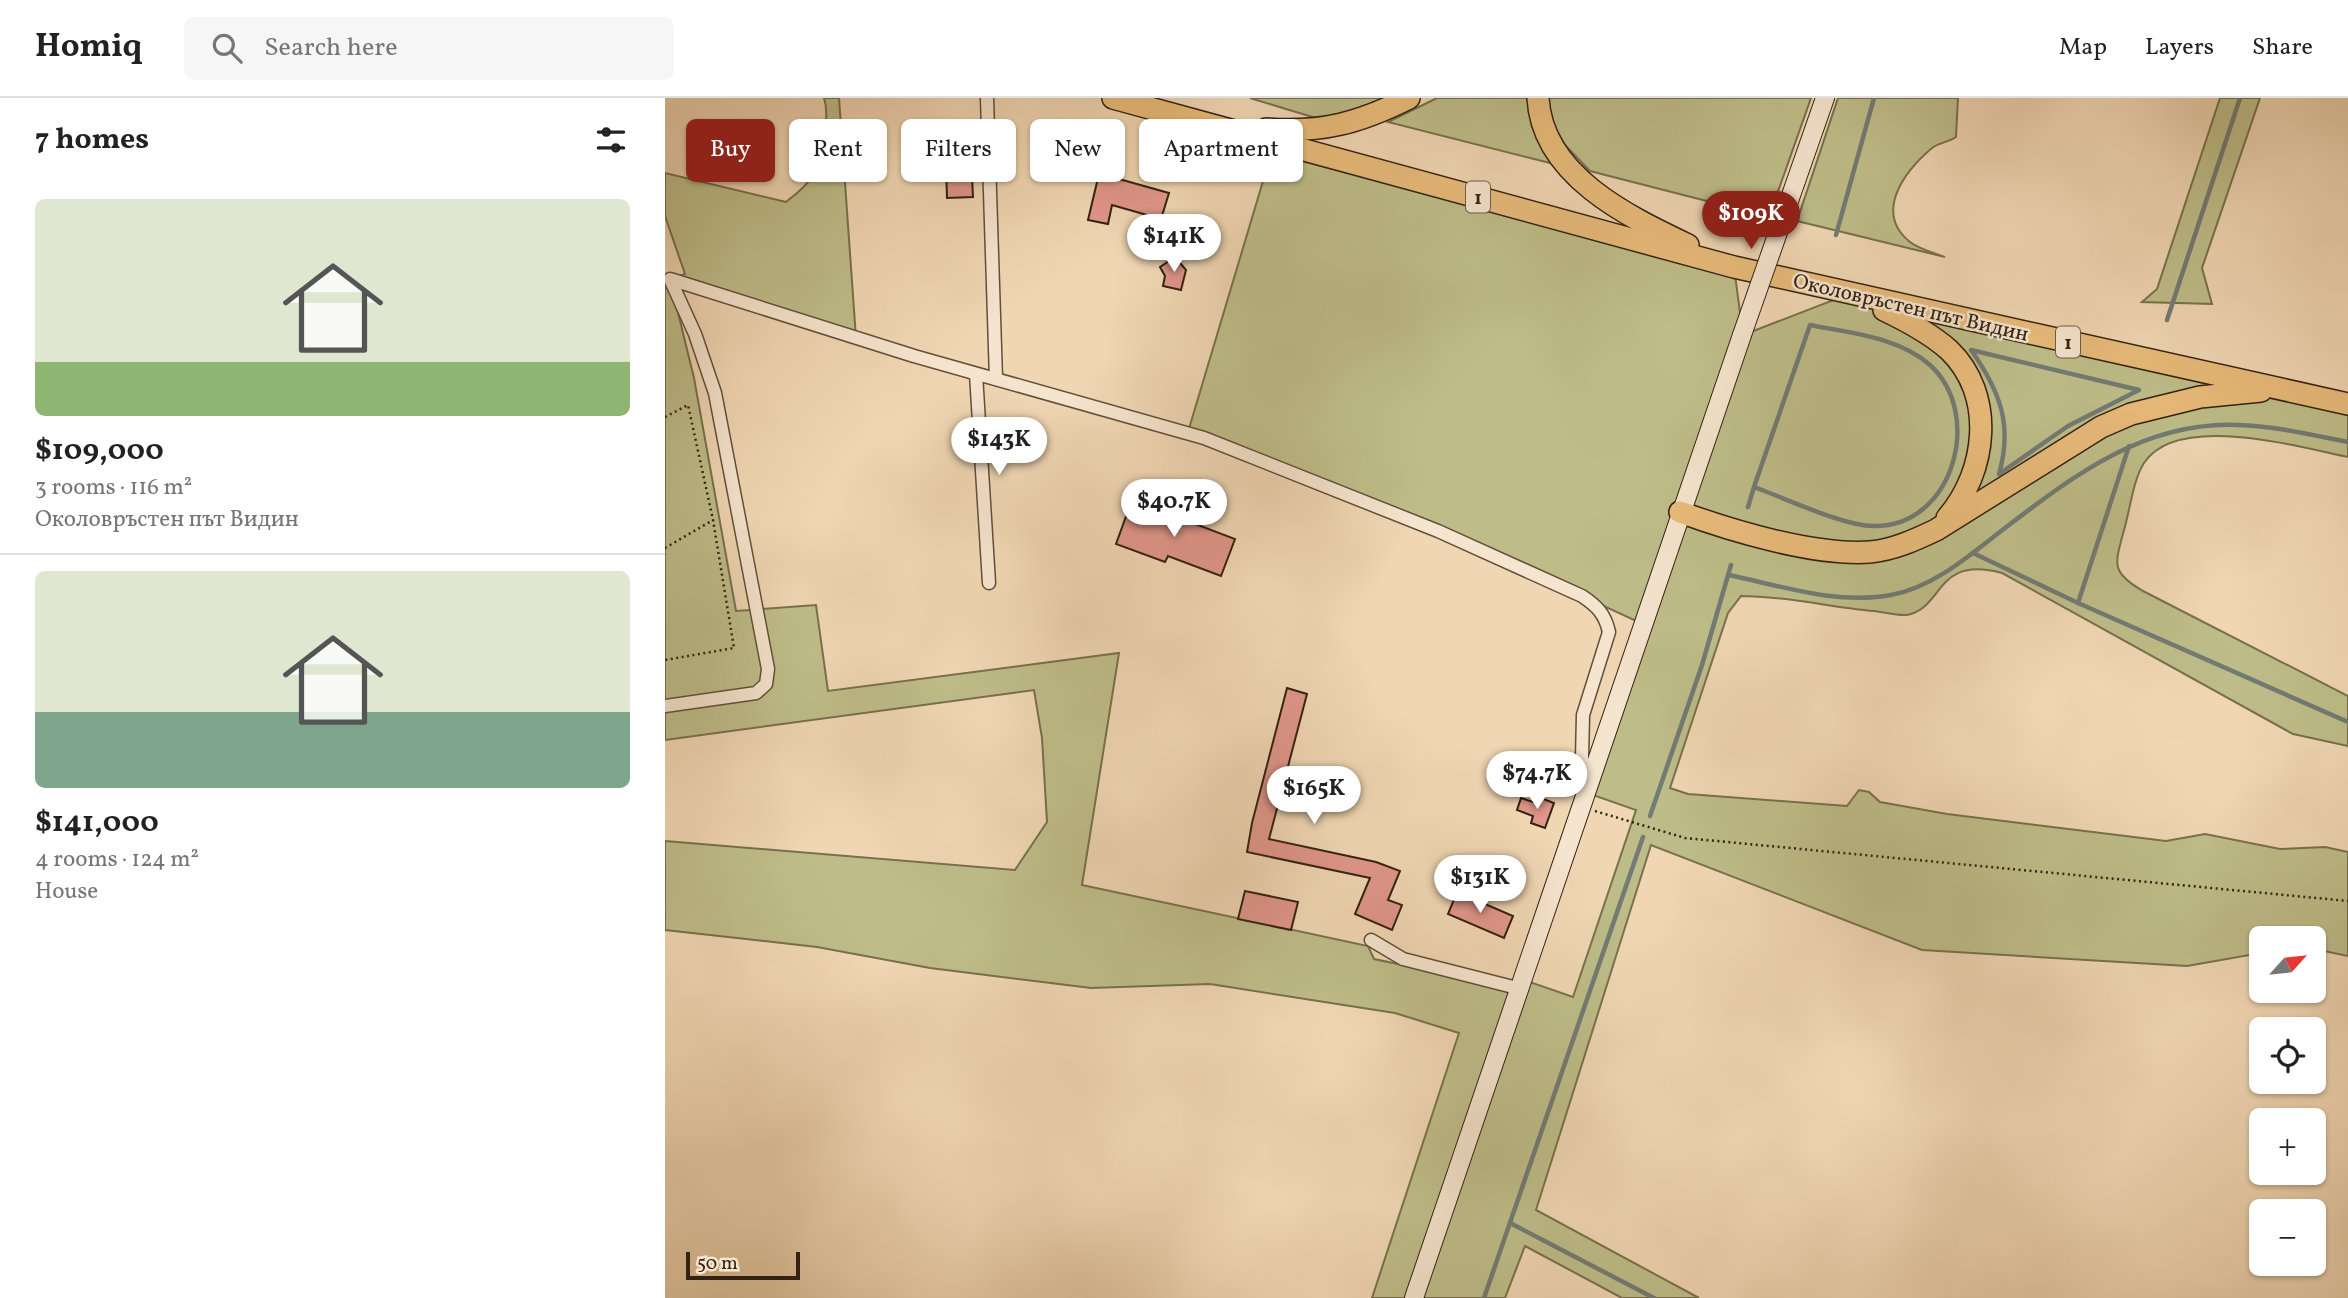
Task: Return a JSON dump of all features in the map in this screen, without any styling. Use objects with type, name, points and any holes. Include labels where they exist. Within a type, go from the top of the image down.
[{"type":"main road","name":"Околовръстен път Видин","points":[[1112,98],[1192,119]]},
{"type":"main road","points":[[1303,132],[1357,121],[1409,98]]},
{"type":"main road","points":[[1538,98],[1548,137],[1562,159],[1580,179],[1625,212],[1734,267]]},
{"type":"main road","points":[[1414,1298],[1585,800],[1680,512],[1825,98]]},
{"type":"main road","name":"Околовръстен път Видин","points":[[1303,149],[1734,267],[2348,404]]},
{"type":"main road","points":[[1849,294],[1901,318],[1949,351],[1974,388],[1983,427],[1974,471],[1962,501],[1936,530]]},
{"type":"main road","points":[[1680,512],[1718,526],[1832,551],[1871,552],[1911,542],[1936,530],[2101,427],[2131,414],[2200,397],[2287,390]]},
{"type":"street","points":[[987,98],[996,379]]},
{"type":"street","points":[[667,280],[977,374],[1186,432],[1439,531],[1582,596],[1597,607],[1607,620],[1609,632],[1580,733],[1585,800]]},
{"type":"street","points":[[665,706],[757,693],[766,684],[768,668],[715,393],[695,334],[667,280]]},
{"type":"street","points":[[977,374],[989,583]]},
{"type":"street","points":[[1371,940],[1403,959],[1521,989]]},
{"type":"path","points":[[665,417],[688,405],[713,520],[734,648],[665,660]]},
{"type":"path","points":[[665,548],[713,520]]},
{"type":"path","points":[[1585,800],[1685,838],[2348,901]]},
{"type":"shaded area","points":[[824,98],[839,98],[840,119],[826,119]]},
{"type":"shaded area","points":[[1250,98],[1398,98],[1319,119]]},
{"type":"shaded area","points":[[1437,98],[1530,98],[1554,164],[1388,122]]},
{"type":"shaded area","points":[[1547,98],[1811,98],[1769,217],[1590,171],[1564,144],[1552,122]]},
{"type":"shaded area","points":[[1838,98],[1958,98],[1956,137],[1934,146],[1922,157],[1903,180],[1894,205],[1894,218],[1899,230],[1910,242],[1945,257],[1797,221]]},
{"type":"shaded area","points":[[2220,98],[2260,98],[2202,268],[2212,304],[2142,302],[2157,289]]},
{"type":"shaded area","points":[[1303,149],[1734,267],[1743,335],[1849,294],[2348,404],[2348,457],[2240,437],[2183,439],[2160,448],[2144,463],[2137,478],[2117,559],[2120,572],[2143,591],[2348,696],[2348,746],[2293,734],[2002,573],[1980,569],[1964,571],[1952,577],[1928,603],[1907,615],[1741,596],[1728,613],[1670,788],[1688,794],[1847,806],[1859,790],[1869,792],[1880,802],[1947,814],[2166,841],[2205,834],[2280,849],[2325,847],[2348,852],[2348,956],[2326,951],[2326,926],[2249,926],[2249,955],[2187,966],[1922,950],[1651,845],[1536,1210],[1699,1298],[1622,1298],[1525,1246],[1505,1298],[1372,1298],[1459,1033],[1395,1013],[1210,984],[1091,988],[930,968],[817,947],[665,930],[665,841],[1015,870],[1047,822],[1042,738],[1034,690],[665,740],[665,281],[685,274],[665,216],[665,173],[686,178],[686,182],[703,182],[786,202],[808,182],[845,182],[856,338],[670,280],[694,378],[736,611],[816,605],[828,691],[1119,653],[1082,885],[1368,946],[1374,959],[1520,989],[1524,980],[1573,997],[1636,810],[1587,793],[1643,624],[1545,579],[1188,432],[1263,182],[1303,182]]},
{"type":"building","points":[[1125,181],[1169,193],[1161,219],[1112,205],[1108,224],[1088,220],[1097,182]]},
{"type":"building","points":[[946,182],[972,182],[973,197],[947,198]]},
{"type":"building","points":[[1175,257],[1186,270],[1181,290],[1163,286],[1165,276],[1160,267]]},
{"type":"building","points":[[1132,500],[1235,539],[1221,576],[1168,556],[1165,562],[1116,544]]},
{"type":"building","points":[[1287,688],[1307,694],[1269,839],[1376,862],[1400,871],[1388,900],[1402,905],[1392,930],[1355,914],[1370,878],[1247,852]]},
{"type":"building","points":[[1521,798],[1539,804],[1541,798],[1554,803],[1545,828],[1531,823],[1533,816],[1517,810]]},
{"type":"building","points":[[1245,891],[1298,902],[1291,930],[1238,919]]},
{"type":"building","points":[[1457,892],[1513,916],[1504,938],[1448,914]]},
{"type":"waterway","points":[[1836,235],[1874,98]]},
{"type":"waterway","points":[[2167,320],[2240,98]]},
{"type":"waterway","points":[[1748,507],[1754,487],[1810,325],[1857,334],[1904,348],[1930,365],[1946,386],[1955,411],[1957,437],[1952,464],[1941,488],[1925,508],[1902,521],[1875,526],[1848,522],[1754,487]]},
{"type":"waterway","points":[[1971,350],[2139,390],[2068,426],[1999,474],[2005,440],[2001,409],[1990,380],[1971,350]]},
{"type":"waterway","points":[[1729,575],[1830,596],[1850,598],[1891,595],[1921,586],[1949,570],[2055,491],[2111,456],[2171,432],[2203,426],[2238,425],[2280,429],[2348,442]]},
{"type":"waterway","points":[[2078,603],[2129,446]]},
{"type":"waterway","points":[[1973,553],[2078,603],[2348,722]]},
{"type":"waterway","points":[[1650,816],[1702,665],[1731,565]]},
{"type":"waterway","points":[[1484,1298],[1643,837]]},
{"type":"waterway","points":[[1510,1223],[1654,1298]]}]
